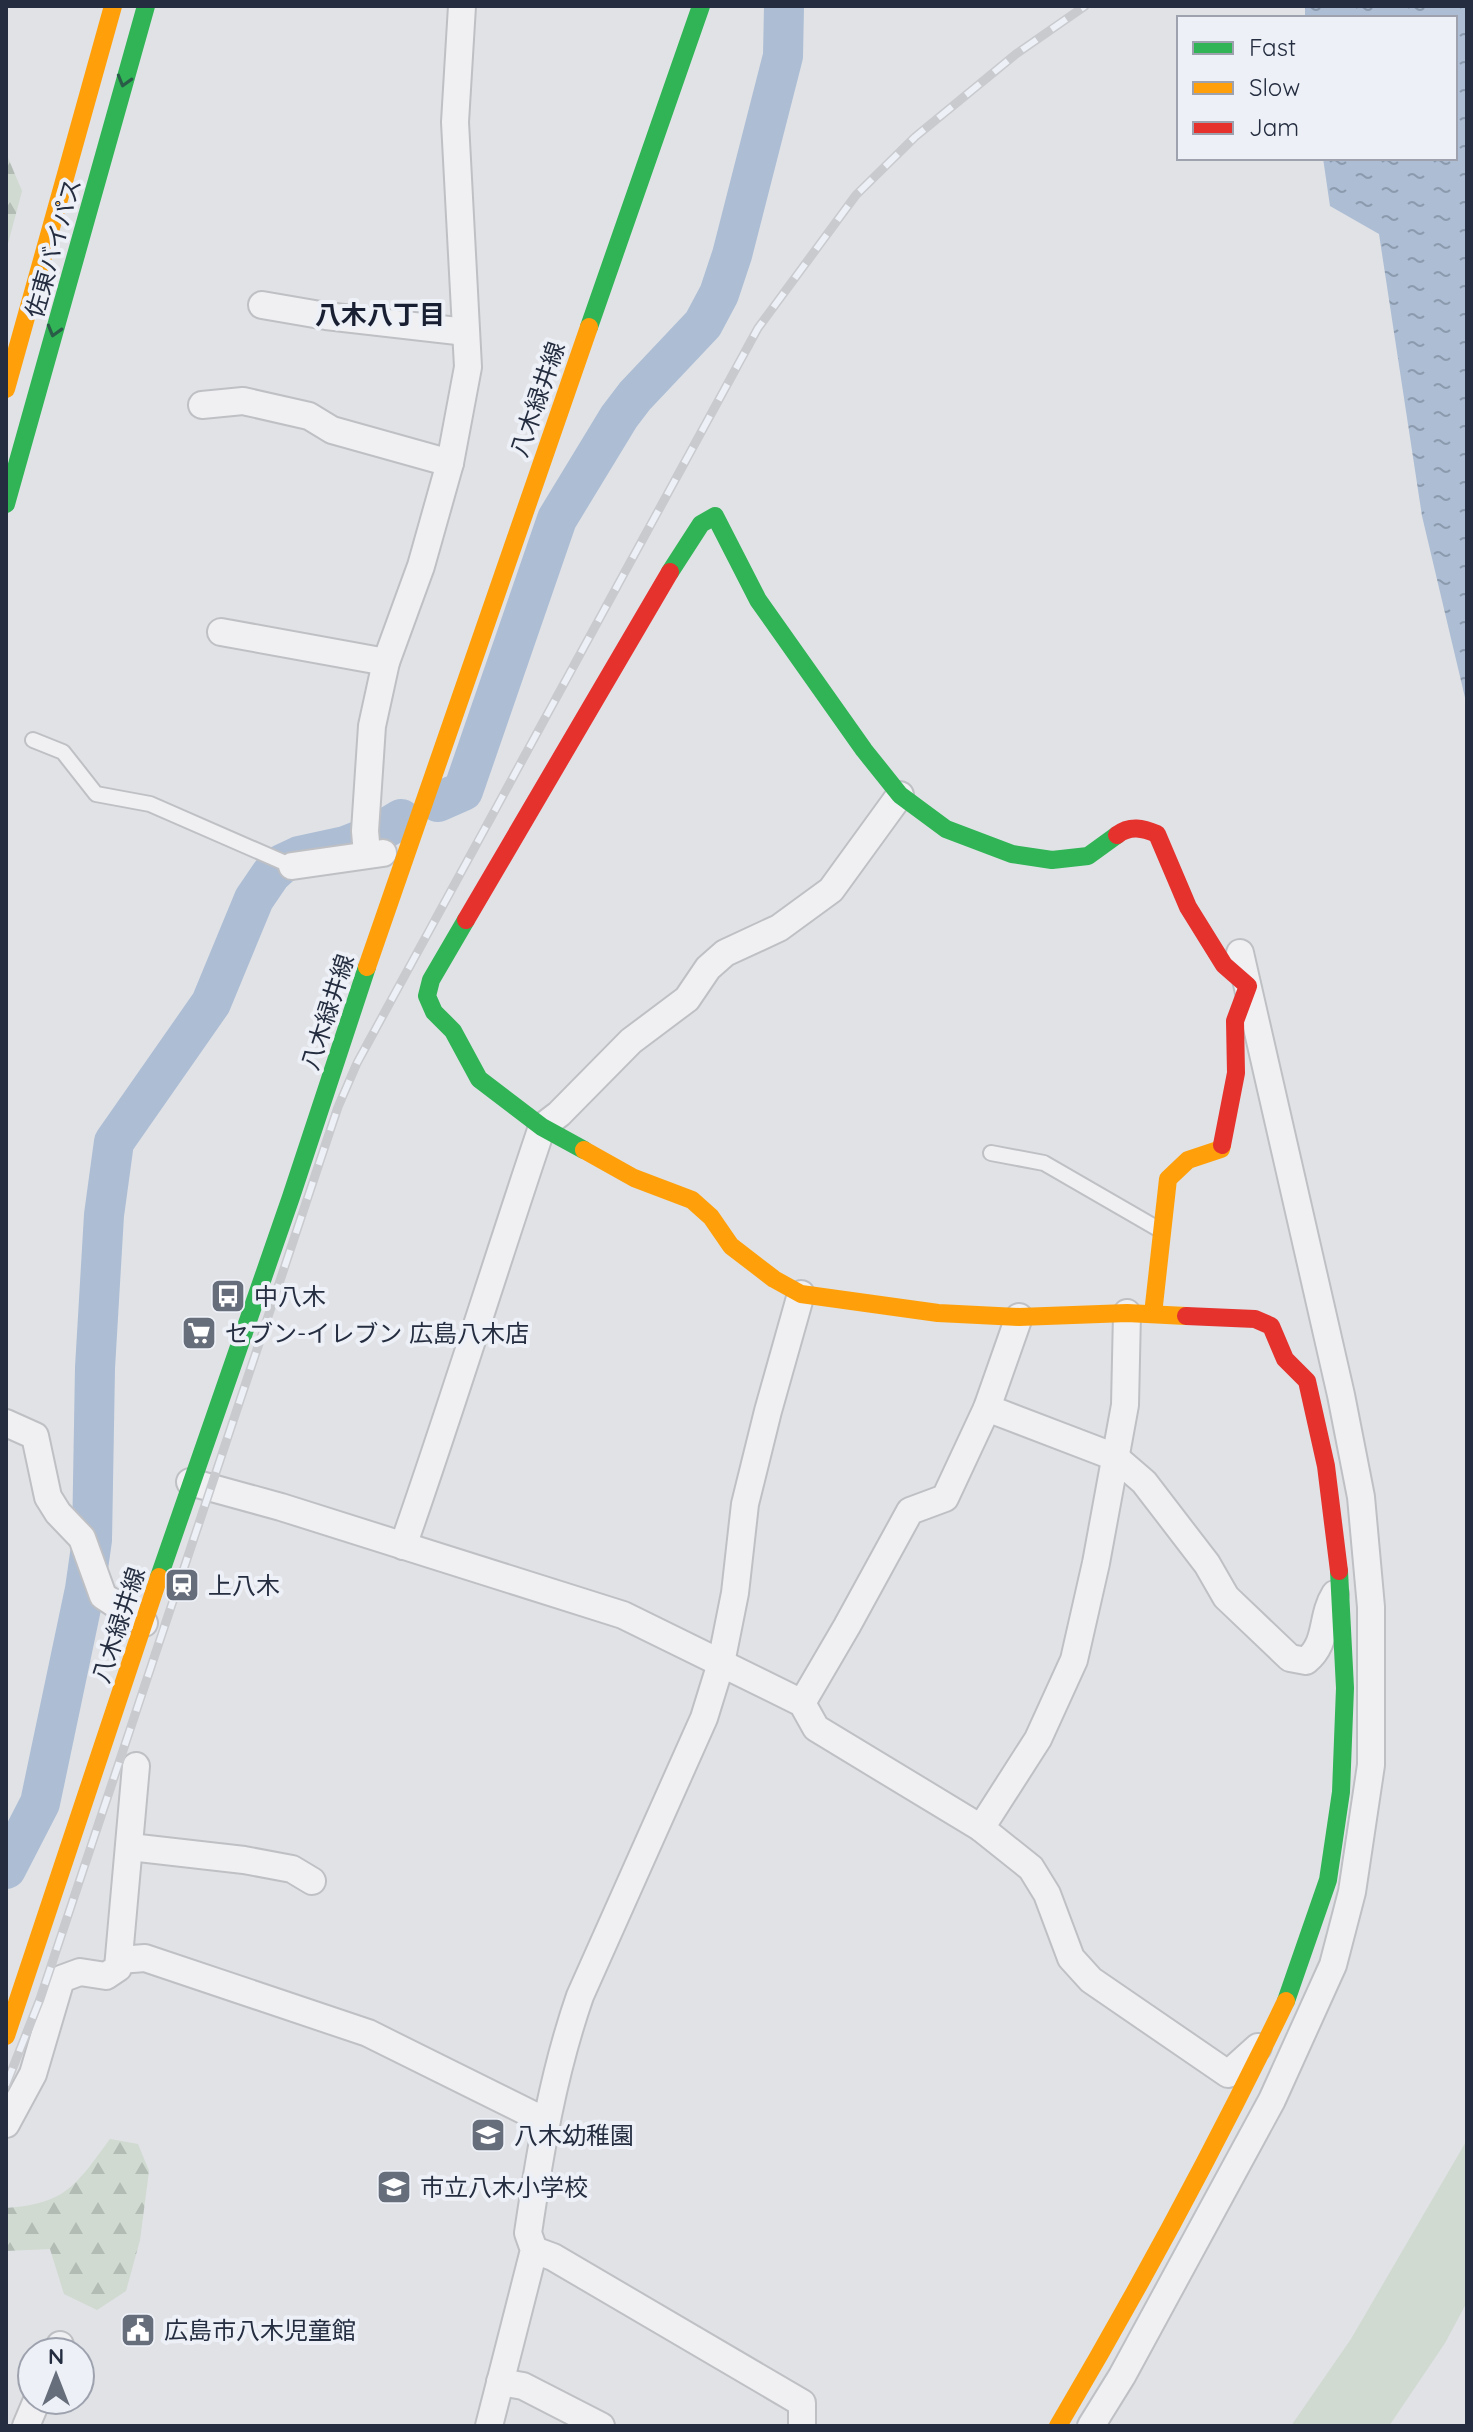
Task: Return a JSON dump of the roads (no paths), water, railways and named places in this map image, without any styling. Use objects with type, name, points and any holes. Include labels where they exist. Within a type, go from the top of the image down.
[{"type":"main road","name":"佐東バイパス","points":[[6,389],[113,6]]},
{"type":"main road","name":"佐東バイパス","points":[[6,504],[146,6]]},
{"type":"main road","name":"八木緑井線","points":[[6,2036],[190,1482],[291,1197],[405,852],[701,6]]},
{"type":"main road","points":[[1058,2426],[1121,2319],[1225,2126],[1292,1988],[1328,1880],[1341,1792],[1345,1688],[1341,1585],[1326,1466],[1307,1381],[1285,1359],[1271,1326],[1255,1319],[1140,1314],[1019,1317],[938,1313],[801,1294],[774,1279],[731,1246],[711,1217],[692,1200],[634,1178],[542,1127],[479,1079],[453,1031],[434,1012],[427,996],[431,980],[606,679],[701,524],[715,516],[758,600],[864,750],[900,795],[946,829],[1012,854],[1052,860],[1088,856],[1125,829],[1143,828],[1157,834],[1188,907],[1224,965],[1248,986],[1235,1021],[1236,1073],[1221,1149],[1188,1160],[1168,1179],[1162,1232],[1140,1314]]},
{"type":"street","points":[[366,844],[372,726],[386,662],[421,566],[450,463],[468,367],[455,122],[462,6]]},
{"type":"street","points":[[262,305],[326,316],[466,332]]},
{"type":"street","points":[[202,405],[243,401],[309,416],[332,430],[450,463]]},
{"type":"street","points":[[221,632],[386,662]]},
{"type":"street","points":[[403,1546],[542,1127],[559,1114],[631,1041],[687,999],[708,968],[725,953],[779,928],[831,890],[900,795]]},
{"type":"street","points":[[285,862],[366,844],[405,852]]},
{"type":"street","points":[[1091,2426],[1122,2376],[1272,2100],[1333,1965],[1352,1892],[1371,1765],[1371,1607],[1361,1497],[1341,1395],[1240,953]]},
{"type":"street","points":[[489,2426],[534,2250],[528,2233],[545,2121],[564,2044],[580,1996],[704,1718],[721,1663],[735,1593],[745,1504],[801,1294]]},
{"type":"street","points":[[981,1828],[1038,1739],[1074,1660],[1140,1314]]},
{"type":"street","points":[[802,1703],[910,1511],[945,1498],[987,1408],[1019,1317]]},
{"type":"street","points":[[987,1408],[1115,1457],[1144,1482],[1207,1564],[1226,1597],[1290,1658],[1306,1661],[1318,1651],[1330,1602],[1341,1585]]},
{"type":"street","points":[[6,1423],[35,1436],[48,1497],[58,1513],[82,1538],[103,1596],[144,1623]]},
{"type":"street","points":[[190,1482],[281,1507],[623,1615],[802,1703],[816,1728],[981,1828],[1031,1868],[1047,1894],[1071,1958],[1091,1980],[1228,2074],[1282,2027],[1308,1977],[1333,1965]]},
{"type":"street","points":[[6,2124],[33,2074],[61,1979],[80,1972],[106,1976],[118,1968],[136,1766]]},
{"type":"street","points":[[130,1847],[256,1862],[292,1869],[312,1881]]},
{"type":"street","points":[[119,1960],[145,1958],[368,2033],[545,2121]]},
{"type":"street","points":[[534,2250],[553,2257],[802,2403],[802,2426]]},
{"type":"street","points":[[500,2382],[523,2386],[601,2426]]},
{"type":"lane","points":[[33,740],[63,752],[96,794],[150,804],[285,862]]},
{"type":"lane","points":[[991,1153],[1044,1163],[1162,1232]]},
{"type":"water","points":[[1305,6],[1467,6],[1467,706],[1422,516],[1379,234],[1330,206],[1323,160],[1457,160],[1457,16],[1305,16]]},
{"type":"waterway","points":[[438,802],[463,791],[557,519],[619,417],[703,324],[719,294],[732,255],[783,56],[784,6]]},
{"type":"waterway","points":[[6,1869],[40,1803],[85,1589],[92,1540],[95,1368],[104,1215],[114,1142],[211,1003],[254,899],[271,874],[282,864],[299,856],[345,846],[378,833],[401,819]]},
{"type":"railway","points":[[6,2085],[40,1999],[338,1107],[357,1063],[758,328],[856,195],[915,137],[1016,54],[1085,6]]},
{"type":"place","name":"中八木","points":[[228,1296]]},
{"type":"place","name":"セブン-イレブン 広島八木店","points":[[199,1333]]},
{"type":"place","name":"上八木","points":[[182,1585]]},
{"type":"place","name":"八木幼稚園","points":[[488,2135]]},
{"type":"place","name":"市立八木小学校","points":[[394,2187]]},
{"type":"place","name":"広島市八木児童館","points":[[138,2330]]},
{"type":"district","name":"八木八丁目","points":[[380,314]]}]
